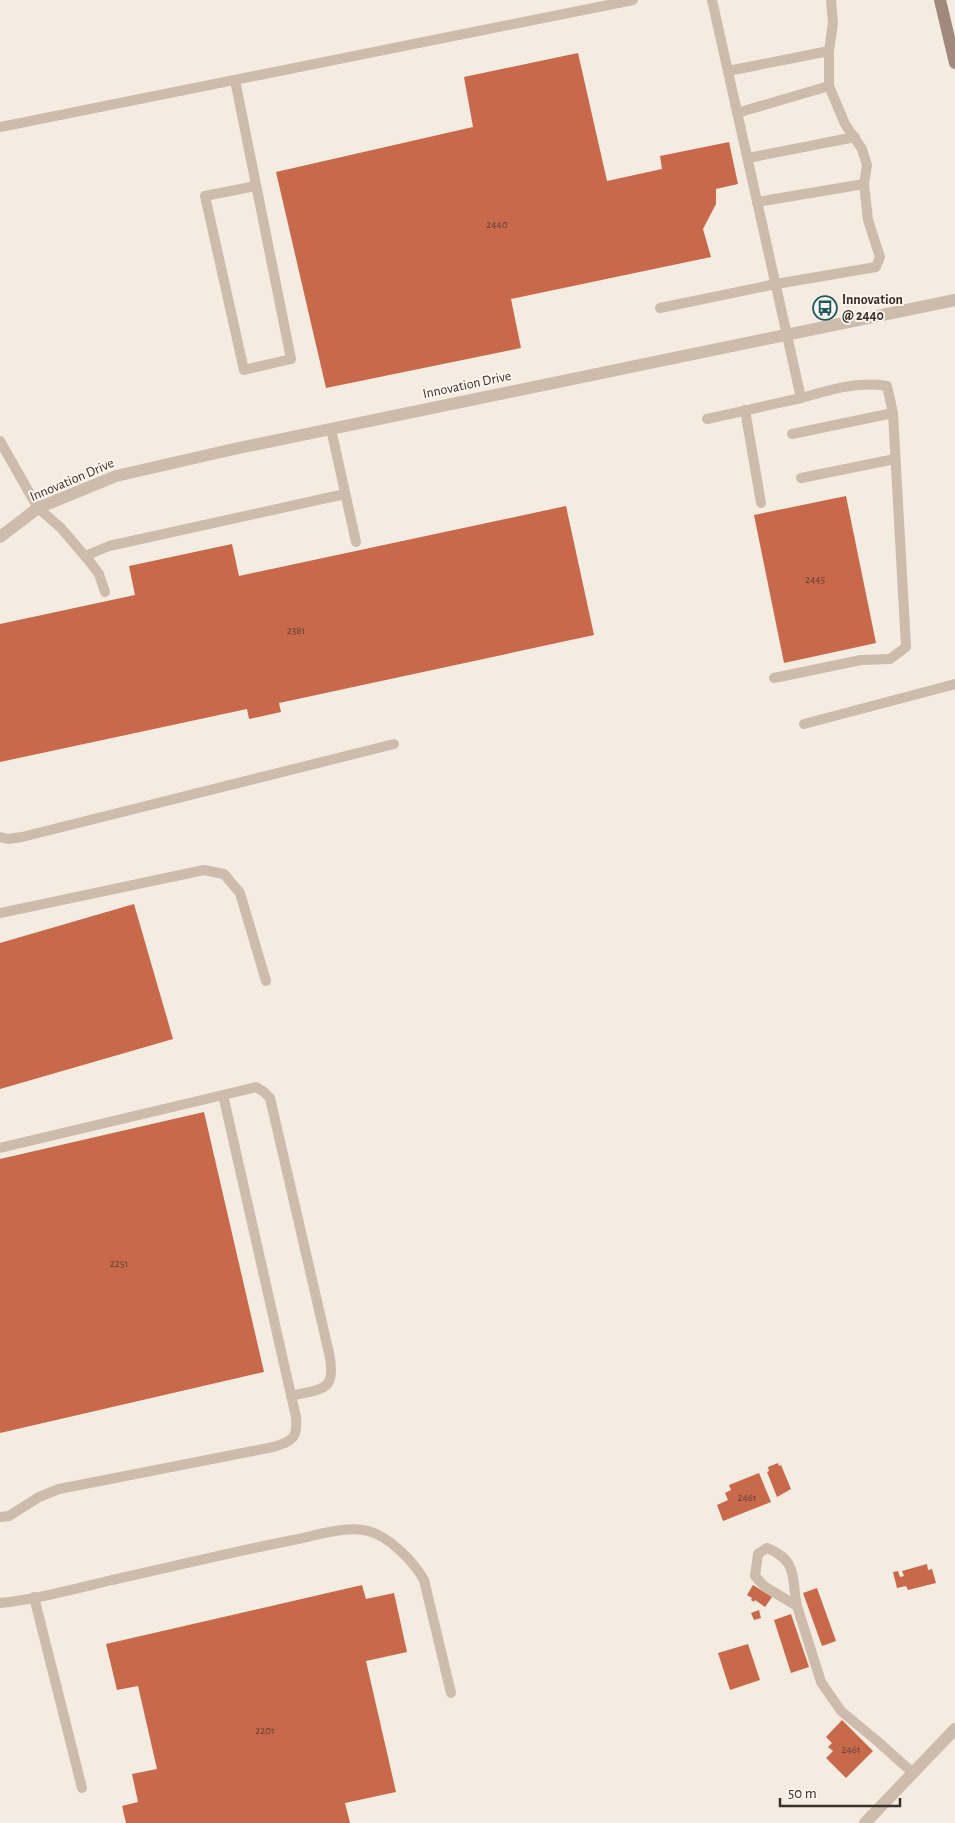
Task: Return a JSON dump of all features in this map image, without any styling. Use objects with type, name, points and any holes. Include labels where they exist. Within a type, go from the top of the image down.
[{"type":"street","points":[[940,0],[955,63]]},
{"type":"street","name":"Innovation Drive","points":[[0,537],[38,508],[116,476],[234,449],[955,300]]},
{"type":"street","points":[[865,1823],[955,1729]]},
{"type":"lane","points":[[0,127],[633,0]]},
{"type":"lane","points":[[712,0],[801,398]]},
{"type":"lane","points":[[660,308],[776,284],[876,267],[880,257],[868,220],[864,184],[867,165],[862,149],[846,124],[829,86],[829,51],[833,23],[830,0]]},
{"type":"lane","points":[[728,71],[829,51]]},
{"type":"lane","points":[[235,80],[291,359],[244,370],[205,196],[256,186]]},
{"type":"lane","points":[[737,113],[829,86]]},
{"type":"lane","points":[[748,158],[855,137]]},
{"type":"lane","points":[[757,202],[864,184]]},
{"type":"lane","points":[[707,419],[841,387],[872,384],[887,386],[893,413],[906,647],[890,659],[861,660],[774,678]]},
{"type":"lane","points":[[745,410],[761,502]]},
{"type":"lane","points":[[792,434],[893,413]]},
{"type":"lane","points":[[331,429],[356,542]]},
{"type":"lane","points":[[0,441],[38,508],[61,528],[86,556],[99,574],[105,592]]},
{"type":"lane","points":[[801,478],[896,459]]},
{"type":"lane","points":[[86,556],[109,546],[345,494]]},
{"type":"lane","points":[[804,724],[955,684]]},
{"type":"lane","points":[[0,837],[8,839],[22,837],[394,744]]},
{"type":"lane","points":[[0,914],[204,870],[224,874],[240,893],[266,981]]},
{"type":"lane","points":[[0,1148],[223,1095],[256,1088],[264,1092],[270,1098],[327,1343],[332,1374],[330,1382],[323,1388],[291,1396]]},
{"type":"lane","points":[[0,1517],[9,1516],[39,1497],[59,1489],[272,1448],[292,1439],[297,1430],[223,1095]]},
{"type":"lane","points":[[0,1602],[34,1597],[254,1548],[349,1530],[369,1531],[402,1552],[416,1567],[424,1580],[451,1693]]},
{"type":"lane","points":[[797,1606],[764,1586],[755,1576],[758,1554],[767,1548],[778,1553],[790,1566],[796,1583],[795,1595],[797,1606],[821,1682],[841,1711],[912,1773]]},
{"type":"lane","points":[[34,1597],[82,1788]]},
{"type":"building","points":[[578,53],[607,181],[662,169],[660,156],[729,142],[738,184],[716,189],[716,204],[703,229],[711,257],[511,299],[521,348],[326,388],[276,172],[473,127],[464,77]]},
{"type":"building","points":[[846,496],[876,643],[784,663],[754,515]]},
{"type":"building","points":[[566,506],[594,635],[279,703],[281,712],[249,719],[247,709],[0,762],[0,624],[135,595],[129,566],[232,544],[239,576]]},
{"type":"building","points":[[134,904],[173,1039],[0,1089],[0,943]]},
{"type":"building","points":[[204,1112],[264,1372],[0,1433],[0,1159]]},
{"type":"building","points":[[778,1463],[779,1466],[781,1465],[791,1489],[777,1497],[767,1472],[769,1471],[768,1467]]},
{"type":"building","points":[[759,1473],[771,1502],[723,1521],[717,1505],[728,1500],[725,1493],[731,1490],[729,1485]]},
{"type":"building","points":[[927,1564],[928,1570],[932,1569],[936,1583],[908,1590],[906,1586],[897,1588],[893,1572],[898,1571],[900,1577],[904,1576],[902,1571]]},
{"type":"building","points":[[362,1585],[366,1599],[394,1593],[407,1652],[366,1661],[396,1792],[345,1803],[350,1823],[126,1823],[122,1806],[138,1802],[132,1774],[157,1769],[138,1686],[117,1690],[106,1644]]},
{"type":"building","points":[[753,1585],[772,1597],[765,1607],[755,1600],[754,1602],[751,1600],[752,1598],[747,1595]]},
{"type":"building","points":[[817,1588],[836,1641],[822,1646],[803,1593]]},
{"type":"building","points":[[759,1610],[761,1618],[754,1620],[751,1613]]},
{"type":"building","points":[[791,1614],[809,1667],[791,1673],[774,1620]]},
{"type":"building","points":[[748,1644],[760,1680],[730,1690],[718,1653]]},
{"type":"building","points":[[842,1720],[873,1751],[846,1778],[826,1758],[833,1751],[828,1747],[832,1743],[826,1737]]},
{"type":"place","name":"Innovation @ 2440","points":[[825,308]]}]
